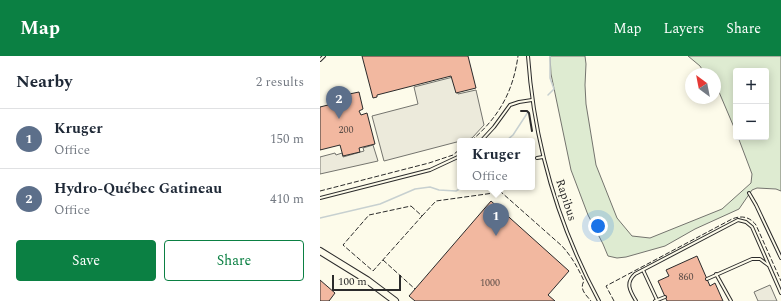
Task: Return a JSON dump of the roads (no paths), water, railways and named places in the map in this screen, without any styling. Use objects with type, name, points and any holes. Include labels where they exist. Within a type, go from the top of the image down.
[{"type":"street","points":[[320,252],[367,280],[395,301]]},
{"type":"lane","points":[[320,60],[324,56]]},
{"type":"lane","name":"Rapibus","points":[[528,56],[532,100],[543,157],[553,193],[569,237],[599,301]]},
{"type":"lane","points":[[484,138],[497,124],[509,106],[515,102],[532,100]]},
{"type":"lane","points":[[320,198],[430,170],[457,157]]},
{"type":"lane","points":[[537,158],[543,157]]},
{"type":"lane","points":[[749,193],[781,258]]},
{"type":"lane","points":[[636,301],[629,288],[630,280],[635,274],[738,220],[746,222],[752,227],[781,293]]},
{"type":"lane","points":[[707,279],[752,259],[760,260],[769,265]]},
{"type":"lane","points":[[643,270],[656,301],[665,297]]},
{"type":"lane","points":[[716,274],[731,301]]},
{"type":"waterway","points":[[548,95],[554,89],[550,78],[550,56]]},
{"type":"waterway","points":[[510,138],[528,112]]},
{"type":"waterway","points":[[320,218],[380,204],[415,189],[430,187],[439,190],[458,190]]},
{"type":"place","name":"Hydro-Québec Gatineau","points":[[339,119]]},
{"type":"place","name":"Kruger","points":[[496,236]]}]
